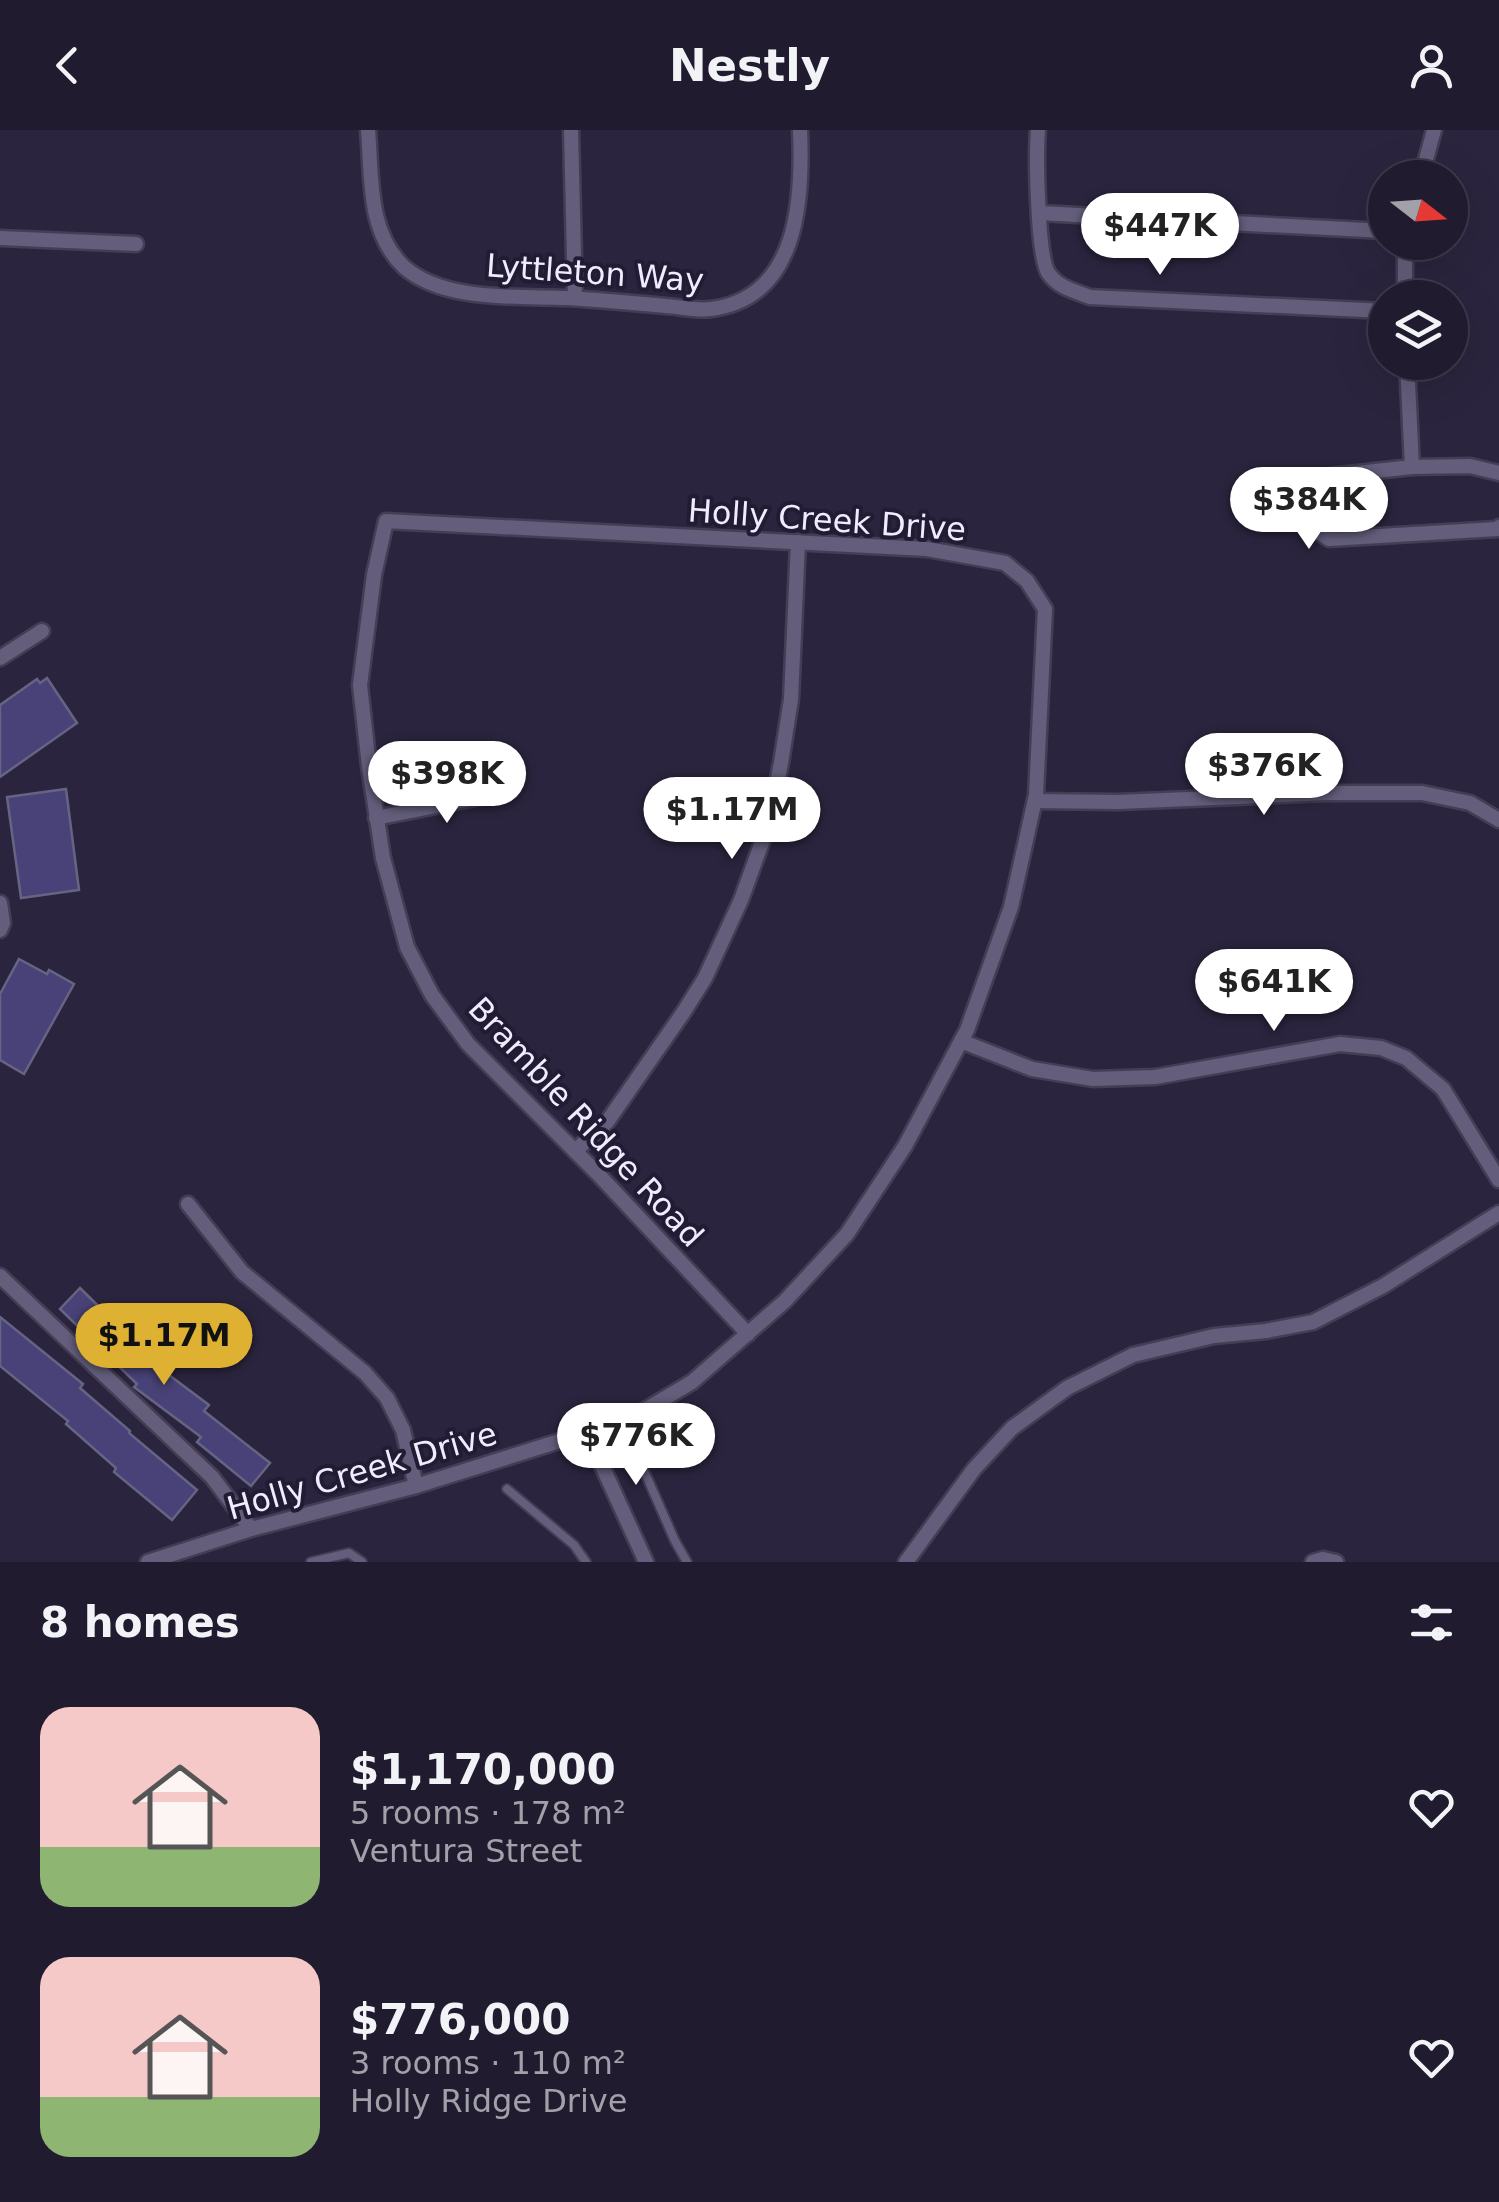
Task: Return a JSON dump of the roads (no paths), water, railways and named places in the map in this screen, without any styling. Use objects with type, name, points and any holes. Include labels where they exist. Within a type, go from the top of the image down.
[{"type":"street","name":"Lyttleton Way","points":[[368,130],[376,220],[404,266],[433,284],[489,294],[694,310],[732,304],[766,282],[780,266],[799,205],[800,130]]},
{"type":"street","points":[[571,130],[575,298]]},
{"type":"street","points":[[1038,130],[1039,212],[1046,270],[1061,286],[1090,297],[1368,310]]},
{"type":"street","points":[[1426,160],[1434,130]]},
{"type":"street","points":[[1039,212],[1368,230]]},
{"type":"street","points":[[0,238],[136,244]]},
{"type":"street","points":[[1408,380],[1412,466]]},
{"type":"street","points":[[1499,473],[1470,466],[1412,466],[1330,476],[1309,491],[1307,520],[1330,539],[1499,527]]},
{"type":"street","name":"Holly Creek Drive","points":[[148,1562],[175,1558],[252,1530],[416,1486],[588,1433],[630,1419],[692,1382],[786,1300],[847,1234],[905,1146],[961,1041],[1011,907],[1035,801],[1044,608],[1027,582],[1005,563],[927,549],[386,521]]},
{"type":"street","name":"Bramble Ridge Road","points":[[386,521],[374,575],[360,685],[383,858],[406,947],[432,994],[468,1044],[748,1334]]},
{"type":"street","points":[[574,1151],[608,1122],[683,1012],[705,978],[741,900],[769,823],[784,746],[791,698],[798,542]]},
{"type":"street","points":[[0,658],[42,632]]},
{"type":"street","points":[[376,818],[510,791]]},
{"type":"street","points":[[1035,801],[1422,793],[1470,804],[1499,820]]},
{"type":"street","points":[[0,903],[0,930]]},
{"type":"street","points":[[961,1041],[1032,1069],[1093,1079],[1155,1077],[1340,1044],[1382,1048],[1406,1058],[1443,1090],[1499,1180]]},
{"type":"street","points":[[188,1204],[242,1272],[365,1373],[386,1398],[403,1430],[416,1486]]},
{"type":"street","points":[[906,1562],[974,1470],[1012,1428],[1067,1388],[1133,1355],[1214,1336],[1313,1322],[1382,1286],[1499,1213]]},
{"type":"street","points":[[0,1276],[212,1477],[252,1530]]},
{"type":"street","points":[[588,1433],[646,1562]]},
{"type":"street","points":[[1312,1562],[1336,1562]]},
{"type":"lane","points":[[630,1419],[642,1466],[687,1562]]},
{"type":"lane","points":[[507,1489],[574,1545],[586,1562]]},
{"type":"lane","points":[[310,1562],[350,1553],[362,1562]]}]
